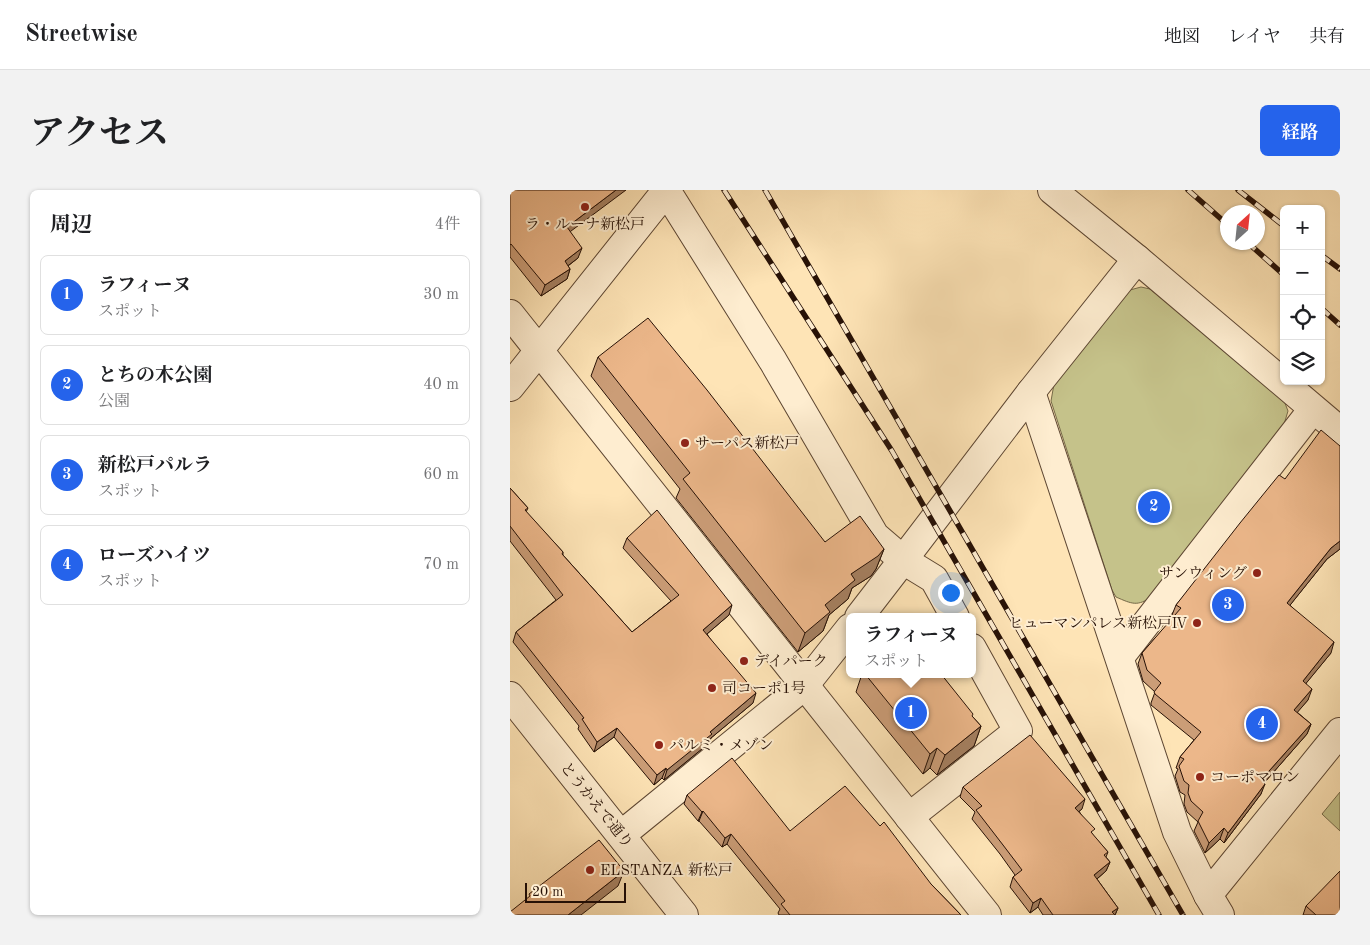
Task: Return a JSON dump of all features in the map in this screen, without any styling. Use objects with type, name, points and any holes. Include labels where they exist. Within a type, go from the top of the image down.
[{"type":"street","points":[[510,387],[666,190],[773,361],[875,536],[903,560],[934,579],[953,613]]},
{"type":"street","points":[[1052,190],[1137,259],[1340,431]]},
{"type":"street","points":[[862,613],[1031,392],[1137,259]]},
{"type":"street","points":[[510,314],[987,915]]},
{"type":"street","points":[[1031,392],[1178,832],[1214,905],[1332,760],[1340,732]]},
{"type":"street","points":[[1120,657],[1313,409]]},
{"type":"street","points":[[621,836],[804,686],[846,633]]},
{"type":"street","points":[[909,817],[1018,731],[976,655]]},
{"type":"street","name":"とうかえで通り","points":[[510,696],[684,915]]},
{"type":"shaded area","points":[[1141,287],[1150,289],[1283,398],[1288,411],[1282,431],[1152,596],[1143,602],[1135,603],[1116,597],[1112,590],[1051,401],[1054,384],[1123,295],[1130,290]]},
{"type":"shaded area","points":[[1340,792],[1340,831],[1322,814]]},
{"type":"building","points":[[510,190],[616,190],[567,227],[582,248],[565,261],[570,269],[545,285],[510,245]]},
{"type":"building","points":[[648,318],[707,390],[825,542],[860,516],[884,549],[878,556],[851,574],[855,580],[825,605],[830,612],[805,633],[683,479],[690,473],[598,357]]},
{"type":"building","points":[[1321,430],[1340,446],[1340,541],[1331,548],[1287,603],[1334,642],[1303,681],[1312,689],[1294,710],[1311,724],[1261,780],[1265,784],[1228,833],[1224,828],[1209,843],[1198,821],[1203,812],[1191,801],[1188,793],[1189,785],[1184,781],[1179,766],[1184,759],[1180,757],[1201,732],[1155,694],[1154,692],[1161,683],[1147,670],[1142,653],[1181,608],[1176,605],[1240,523],[1279,475],[1285,479]]},
{"type":"building","points":[[510,488],[528,508],[525,510],[563,552],[562,554],[632,632],[679,595],[627,538],[657,510],[732,605],[703,630],[756,693],[710,732],[712,734],[667,770],[666,768],[657,775],[617,728],[597,742],[582,719],[584,718],[516,632],[563,595],[510,526]]},
{"type":"building","points":[[868,678],[944,678],[981,726],[945,755],[937,748],[930,754]]},
{"type":"building","points":[[1030,735],[1085,799],[1075,808],[1095,829],[1091,832],[1108,852],[1104,855],[1110,862],[1094,875],[1118,908],[1112,912],[1115,915],[1053,915],[1041,898],[1033,903],[1013,877],[1022,870],[976,810],[982,806],[963,787]]},
{"type":"building","points":[[732,758],[790,831],[845,786],[880,826],[884,822],[931,884],[961,915],[790,915],[781,904],[785,901],[731,834],[725,838],[687,795]]},
{"type":"building","name":"ELSTANZA 新松戸","points":[[599,840],[624,871],[568,915],[510,915],[510,912],[530,896],[529,894]]},
{"type":"building","points":[[1340,871],[1340,915],[1316,915],[1306,906]]},
{"type":"railway","points":[[724,190],[892,451],[1159,915]]},
{"type":"railway","points":[[765,190],[1183,915]]},
{"type":"railway","points":[[1188,190],[1220,218]]},
{"type":"railway","points":[[1238,190],[1280,223]]},
{"type":"railway","points":[[1256,250],[1280,271]]},
{"type":"railway","points":[[1325,258],[1340,269]]},
{"type":"railway","points":[[1325,312],[1340,325]]},
{"type":"place","name":"ラ・ルーナ新松戸","points":[[585,207]]},
{"type":"place","name":"サーパス新松戸","points":[[685,443]]},
{"type":"place","name":"とちの木公園","points":[[1154,507]]},
{"type":"place","name":"サンウィング","points":[[1257,573]]},
{"type":"place","name":"新松戸パルラ","points":[[1228,605]]},
{"type":"place","name":"ヒューマンパレス新松戸Ⅳ","points":[[1197,623]]},
{"type":"place","name":"デイパーク","points":[[744,661]]},
{"type":"place","name":"司コーポ1号","points":[[712,688]]},
{"type":"place","name":"ラフィーヌ","points":[[911,713]]},
{"type":"place","name":"ローズハイツ","points":[[1262,724]]},
{"type":"place","name":"パルミ・メゾン","points":[[659,745]]},
{"type":"place","name":"コーポマロン","points":[[1200,777]]},
{"type":"place","name":"ELSTANZA 新松戸","points":[[590,870]]}]
